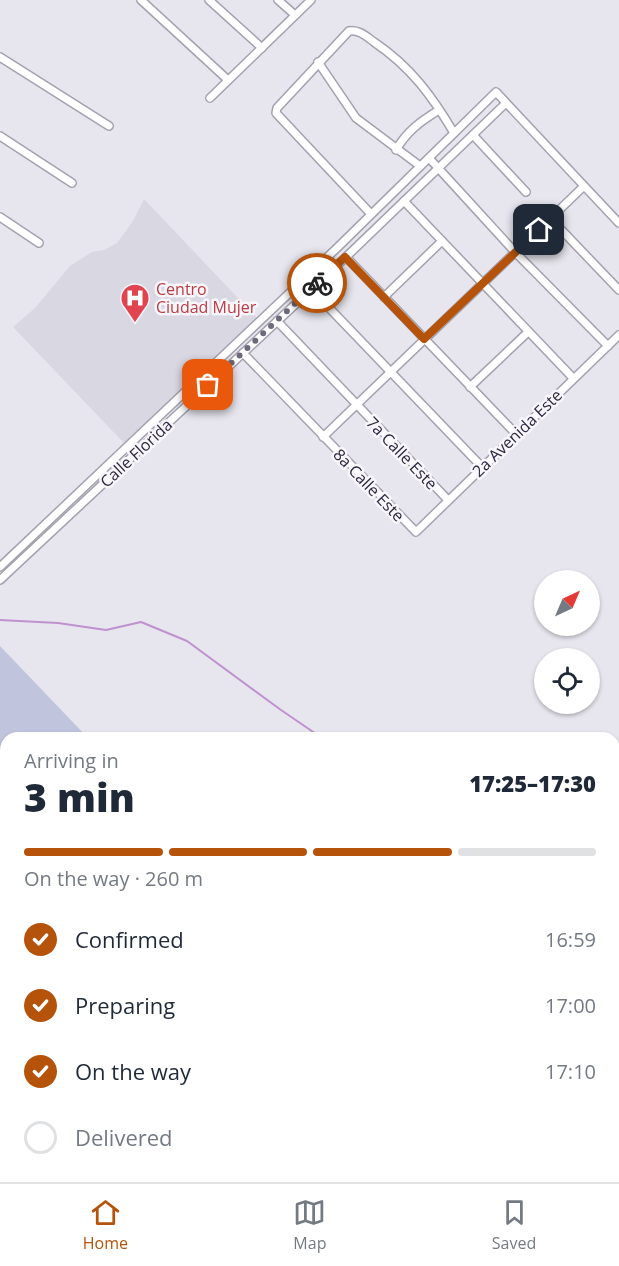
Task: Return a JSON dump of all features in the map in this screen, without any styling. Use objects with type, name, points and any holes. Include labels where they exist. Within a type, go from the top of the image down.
[{"type":"street","points":[[141,0],[228,80]]},
{"type":"street","points":[[209,0],[262,48]]},
{"type":"street","points":[[278,0],[295,15]]},
{"type":"street","points":[[210,98],[311,0]]},
{"type":"street","points":[[371,214],[276,113],[277,108],[349,31],[354,30],[390,53],[416,77],[454,133]]},
{"type":"street","points":[[0,57],[109,126]]},
{"type":"street","points":[[318,62],[356,118],[420,166]]},
{"type":"street","name":"Calle Florida","points":[[0,567],[496,92],[506,103],[0,580]]},
{"type":"street","points":[[506,103],[619,224]]},
{"type":"street","points":[[396,150],[405,135],[418,123],[439,110]]},
{"type":"street","points":[[472,135],[526,192]]},
{"type":"street","points":[[0,136],[72,183]]},
{"type":"street","points":[[429,158],[515,252],[608,346]]},
{"type":"street","points":[[322,437],[584,187]]},
{"type":"street","points":[[404,201],[573,378]]},
{"type":"street","points":[[0,217],[39,243]]},
{"type":"street","points":[[550,218],[619,290]]},
{"type":"street","points":[[384,297],[442,241]]},
{"type":"street","points":[[345,257],[516,434]]},
{"type":"street","points":[[311,289],[482,467]]},
{"type":"street","name":"7a Calle Este","points":[[277,321],[448,500]]},
{"type":"street","points":[[470,387],[528,332]]},
{"type":"street","name":"2a Avenida Este","points":[[416,532],[619,335]]},
{"type":"street","name":"8a Calle Este","points":[[243,352],[322,437],[416,532]]},
{"type":"shaded area","name":"Centro Ciudad Mujer","points":[[144,199],[257,318],[124,443],[13,327],[35,308],[70,266],[92,252],[104,250],[117,243],[133,221]]},
{"type":"shaded area","points":[[0,646],[82,732],[0,732]]},
{"type":"waterway","points":[[0,620],[58,623],[106,630],[141,622],[187,641],[313,732]]},
{"type":"way so far","points":[[208,385],[317,283]]},
{"type":"place","name":"Centro Ciudad Mujer","points":[[135,324]]},
{"type":"route","points":[[317,283],[345,257],[424,339],[539,230]]}]
